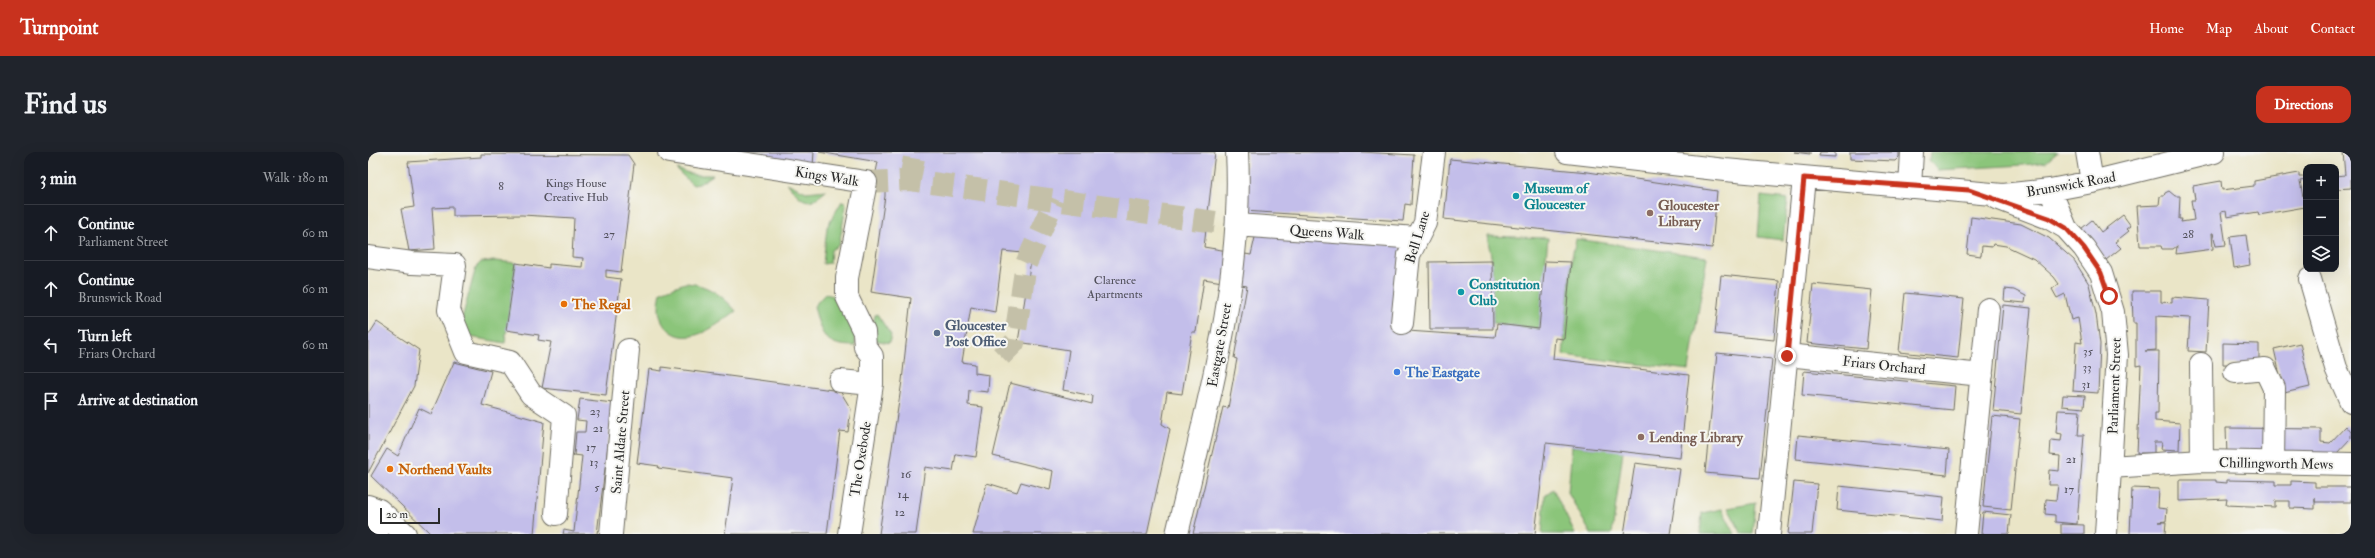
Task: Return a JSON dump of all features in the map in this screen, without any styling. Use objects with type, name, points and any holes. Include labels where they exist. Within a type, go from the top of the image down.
[{"type":"street","name":"Kings Walk","points":[[669,152],[866,182]]},
{"type":"street","name":"Eastgate Street","points":[[1177,534],[1220,346],[1237,225],[1239,186],[1237,152]]},
{"type":"street","name":"Bell Lane","points":[[1402,323],[1409,255],[1425,223],[1434,152]]},
{"type":"street","name":"Brunswick Road","points":[[1567,152],[1635,156],[1804,178],[1910,187],[1969,190],[1984,194],[2050,190],[2092,182],[2214,152]]},
{"type":"street","points":[[1910,187],[1912,152]]},
{"type":"street","points":[[2088,152],[2092,182]]},
{"type":"street","points":[[1769,534],[1804,178]]},
{"type":"street","name":"The Oxebode","points":[[849,534],[872,384],[872,356],[866,349],[864,332],[847,297],[847,278],[866,182]]},
{"type":"street","name":"Parliament Street","points":[[2050,190],[2066,228]]},
{"type":"street","name":"Parliament Street","points":[[1984,194],[2049,218],[2066,228],[2084,248],[2101,273],[2113,312],[2117,355],[2106,534]]},
{"type":"street","name":"Queens Walk","points":[[1237,225],[1417,238]]},
{"type":"street","points":[[368,257],[412,263],[455,265],[449,310],[466,352],[510,362],[531,394],[564,416],[556,514]]},
{"type":"street","points":[[2310,279],[2336,368],[2351,402]]},
{"type":"street","points":[[1966,534],[1988,309]]},
{"type":"street","name":"Saint Aldate Street","points":[[611,534],[628,350]]},
{"type":"street","name":"Friars Orchard","points":[[1787,356],[1982,375]]},
{"type":"street","name":"Chillingworth Mews","points":[[2201,364],[2202,461]]},
{"type":"street","points":[[2235,372],[2265,370],[2274,388],[2273,462]]},
{"type":"street","points":[[840,381],[872,384]]},
{"type":"street","name":"Chillingworth Mews","points":[[2110,467],[2202,461],[2351,464]]},
{"type":"street","points":[[368,506],[379,510],[405,534]]},
{"type":"street","points":[[368,526],[377,534]]},
{"type":"green space","points":[[1930,152],[2058,152],[2046,162],[2024,165],[1937,170],[1929,160]]},
{"type":"green space","points":[[676,169],[695,175],[713,175],[699,184],[693,185]]},
{"type":"green space","points":[[787,183],[806,192],[827,190],[820,196],[810,201],[797,195]]},
{"type":"green space","points":[[1761,196],[1788,199],[1783,240],[1758,237]]},
{"type":"green space","points":[[842,201],[845,202],[846,206],[839,245],[831,250],[830,263],[823,264],[827,227]]},
{"type":"green space","points":[[1487,236],[1548,238],[1539,329],[1493,323],[1492,261]]},
{"type":"green space","points":[[1576,239],[1707,257],[1689,370],[1563,355],[1571,262]]},
{"type":"green space","points":[[496,261],[516,263],[505,343],[470,337],[461,322],[476,267],[481,262]]},
{"type":"green space","points":[[685,283],[714,291],[736,311],[712,328],[694,336],[676,335],[664,325],[662,321],[659,312],[660,297],[661,292]]},
{"type":"green space","points":[[825,294],[834,296],[856,322],[855,346],[836,344],[830,341],[822,331],[814,306]]},
{"type":"green space","points":[[877,314],[891,335],[889,343],[874,340],[872,331],[875,315]]},
{"type":"green space","points":[[1572,446],[1623,451],[1612,534],[1591,534],[1568,493]]},
{"type":"green space","points":[[1553,489],[1575,534],[1542,534],[1545,495]]},
{"type":"green space","points":[[1756,503],[1753,534],[1742,534],[1728,508]]},
{"type":"green space","points":[[1722,509],[1735,534],[1700,534],[1702,513]]},
{"type":"building","points":[[732,152],[814,152],[813,166]]},
{"type":"building","points":[[819,152],[1215,152],[1204,247],[1251,255],[1256,233],[1401,246],[1393,330],[1495,337],[1497,324],[1539,329],[1545,261],[1571,262],[1564,339],[1555,338],[1553,359],[1689,375],[1680,458],[1546,443],[1535,534],[1193,534],[1223,407],[1228,408],[1237,359],[1234,358],[1247,286],[1204,279],[1196,332],[1192,332],[1182,394],[1167,392],[1162,424],[1170,429],[1147,534],[973,534],[987,483],[1017,492],[1021,482],[1050,490],[1053,471],[993,456],[1010,383],[1092,404],[1093,396],[1063,390],[1069,350],[1018,342],[1032,254],[1003,251],[995,312],[971,307],[962,362],[975,364],[975,373],[989,375],[988,392],[969,390],[968,405],[983,407],[976,457],[956,454],[953,471],[925,467],[916,534],[879,534],[902,381],[911,298],[871,292],[885,196],[885,189],[873,187],[878,162]]},
{"type":"building","points":[[1247,152],[1362,152],[1414,155],[1411,205],[1405,204],[1403,221],[1243,211]]},
{"type":"building","points":[[1794,152],[1810,152],[1810,154]]},
{"type":"building","points":[[1820,152],[1835,152],[1835,157],[1819,156]]},
{"type":"building","points":[[1850,152],[1899,152],[1899,157],[1895,161],[1850,159]]},
{"type":"building","points":[[2343,152],[2351,152],[2351,188],[2339,189],[2339,176],[2345,175]]},
{"type":"building","points":[[481,154],[628,155],[634,164],[621,272],[606,270],[606,277],[621,279],[606,395],[542,388],[551,342],[538,340],[539,335],[506,330],[516,263],[549,268],[549,264],[582,267],[583,258],[572,257],[574,218],[522,215],[453,216],[453,207],[432,208],[435,249],[409,251],[401,209],[414,207],[408,162],[481,157]]},
{"type":"building","points":[[1450,159],[1588,172],[1717,191],[1712,248],[1444,219]]},
{"type":"building","points":[[2299,173],[2299,177],[2303,177],[2303,180],[2300,181],[2303,197],[2303,207],[2259,215],[2258,212],[2227,217],[2226,211],[2221,212],[2226,245],[2216,246],[2212,233],[2213,249],[2176,254],[2177,246],[2173,249],[2162,249],[2161,246],[2140,246],[2137,206],[2159,205],[2160,196],[2164,196],[2165,193],[2169,191],[2175,196],[2180,196],[2179,219],[2182,219],[2181,222],[2194,220],[2191,200],[2195,200],[2193,186],[2221,181],[2222,190],[2254,186],[2254,181]]},
{"type":"building","points":[[2123,215],[2131,226],[2127,229],[2129,231],[2115,242],[2121,248],[2106,260],[2081,229],[2092,220],[2101,232]]},
{"type":"building","points":[[1971,217],[2021,224],[2049,238],[2074,260],[2089,284],[2096,314],[2100,344],[2098,393],[2073,391],[2076,342],[2082,343],[2078,318],[2071,320],[2065,294],[2057,298],[2052,289],[2059,284],[2054,277],[2034,259],[2006,246],[1993,244],[1992,247],[1982,246],[1981,256],[1967,254]]},
{"type":"building","points":[[2246,235],[2250,265],[2234,268],[2230,237]]},
{"type":"building","name":"Constitution Club","points":[[1492,261],[1493,329],[1430,329],[1429,262]]},
{"type":"building","points":[[1721,275],[1779,281],[1774,340],[1715,334]]},
{"type":"building","points":[[1813,284],[1872,290],[1866,349],[1807,343]]},
{"type":"building","points":[[2005,289],[2014,290],[2026,296],[2025,303],[2004,301]]},
{"type":"building","points":[[2132,291],[2161,291],[2161,302],[2172,303],[2172,297],[2209,300],[2206,352],[2188,351],[2190,318],[2156,316],[2156,350],[2145,351],[2159,351],[2158,413],[2155,413],[2155,421],[2180,423],[2179,450],[2161,449],[2162,442],[2154,442],[2154,453],[2137,453],[2141,365],[2136,366],[2136,323],[2133,323]]},
{"type":"building","points":[[1905,293],[1964,299],[1958,358],[1899,352]]},
{"type":"building","points":[[2003,305],[2031,308],[2021,414],[1993,411]]},
{"type":"building","points":[[377,322],[419,350],[414,386],[368,473],[368,336]]},
{"type":"building","points":[[2223,343],[2259,344],[2259,365],[2223,364]]},
{"type":"building","points":[[2300,343],[2310,387],[2284,393],[2274,349]]},
{"type":"building","points":[[1717,353],[1772,359],[1760,478],[1705,473]]},
{"type":"building","points":[[454,362],[491,371],[482,405],[544,422],[534,534],[431,534],[371,476],[387,449],[398,456],[419,408],[431,414]]},
{"type":"building","points":[[662,367],[840,391],[851,409],[848,432],[840,431],[827,534],[725,534],[733,478],[658,468],[659,466],[637,463],[649,369],[662,371]]},
{"type":"building","points":[[1804,371],[1955,386],[1953,410],[1802,395]]},
{"type":"building","points":[[2063,395],[2085,396],[2084,408],[2062,406]]},
{"type":"building","points":[[580,399],[613,403],[597,534],[563,534],[564,530],[574,532],[582,456],[574,455],[576,432],[585,432],[586,421],[577,420]]},
{"type":"building","points":[[2058,410],[2080,411],[2078,435],[2084,435],[2077,524],[2055,522],[2055,515],[2045,514],[2046,499],[2056,500],[2058,485],[2048,485],[2049,470],[2059,471],[2060,456],[2050,455],[2051,440],[2061,441],[2062,434],[2056,433]]},
{"type":"building","points":[[1992,416],[2020,419],[2011,510],[1983,507]]},
{"type":"building","points":[[2346,426],[2351,432],[2351,438],[2335,455],[2227,455],[2226,428],[2321,429],[2321,442],[2330,443]]},
{"type":"building","points":[[1798,435],[1949,450],[1947,475],[1796,459]]},
{"type":"building","points":[[1635,463],[1680,469],[1670,534],[1624,534]]},
{"type":"building","points":[[2179,480],[2216,480],[2216,482],[2227,483],[2227,480],[2275,481],[2275,485],[2291,485],[2291,481],[2315,482],[2315,487],[2351,487],[2351,502],[2315,502],[2315,509],[2290,508],[2290,501],[2275,501],[2275,507],[2226,505],[2227,499],[2179,501]]},
{"type":"building","points":[[1794,482],[1817,484],[1812,534],[1788,534]]},
{"type":"building","points":[[1839,486],[1944,497],[1942,521],[1837,510]]},
{"type":"building","points":[[2132,488],[2159,489],[2158,508],[2167,509],[2166,521],[2158,522],[2166,522],[2165,534],[2130,534]]},
{"type":"building","points":[[1983,512],[2011,515],[2009,534],[1981,534]]},
{"type":"building","points":[[2061,524],[2084,525],[2084,534],[2061,534]]},
{"type":"tunnel","points":[[910,180],[915,152]]},
{"type":"tunnel","points":[[866,182],[910,180],[1237,225]]},
{"type":"tunnel","points":[[1001,356],[1014,343],[1026,264],[1055,199]]},
{"type":"place","name":"Museum of Gloucester","points":[[1516,196]]},
{"type":"place","name":"Gloucester Library","points":[[1650,213]]},
{"type":"place","name":"Constitution Club","points":[[1461,292]]},
{"type":"place","name":"The Regal","points":[[564,304]]},
{"type":"place","name":"Gloucester Post Office","points":[[937,333]]},
{"type":"place","name":"The Eastgate","points":[[1397,372]]},
{"type":"place","name":"Lending Library","points":[[1641,437]]},
{"type":"place","name":"Northend Vaults","points":[[390,469]]},
{"type":"route","points":[[1787,356],[1804,178],[1910,187],[1969,190],[2022,207],[2049,218],[2066,228],[2084,248],[2101,273],[2109,296]]}]
